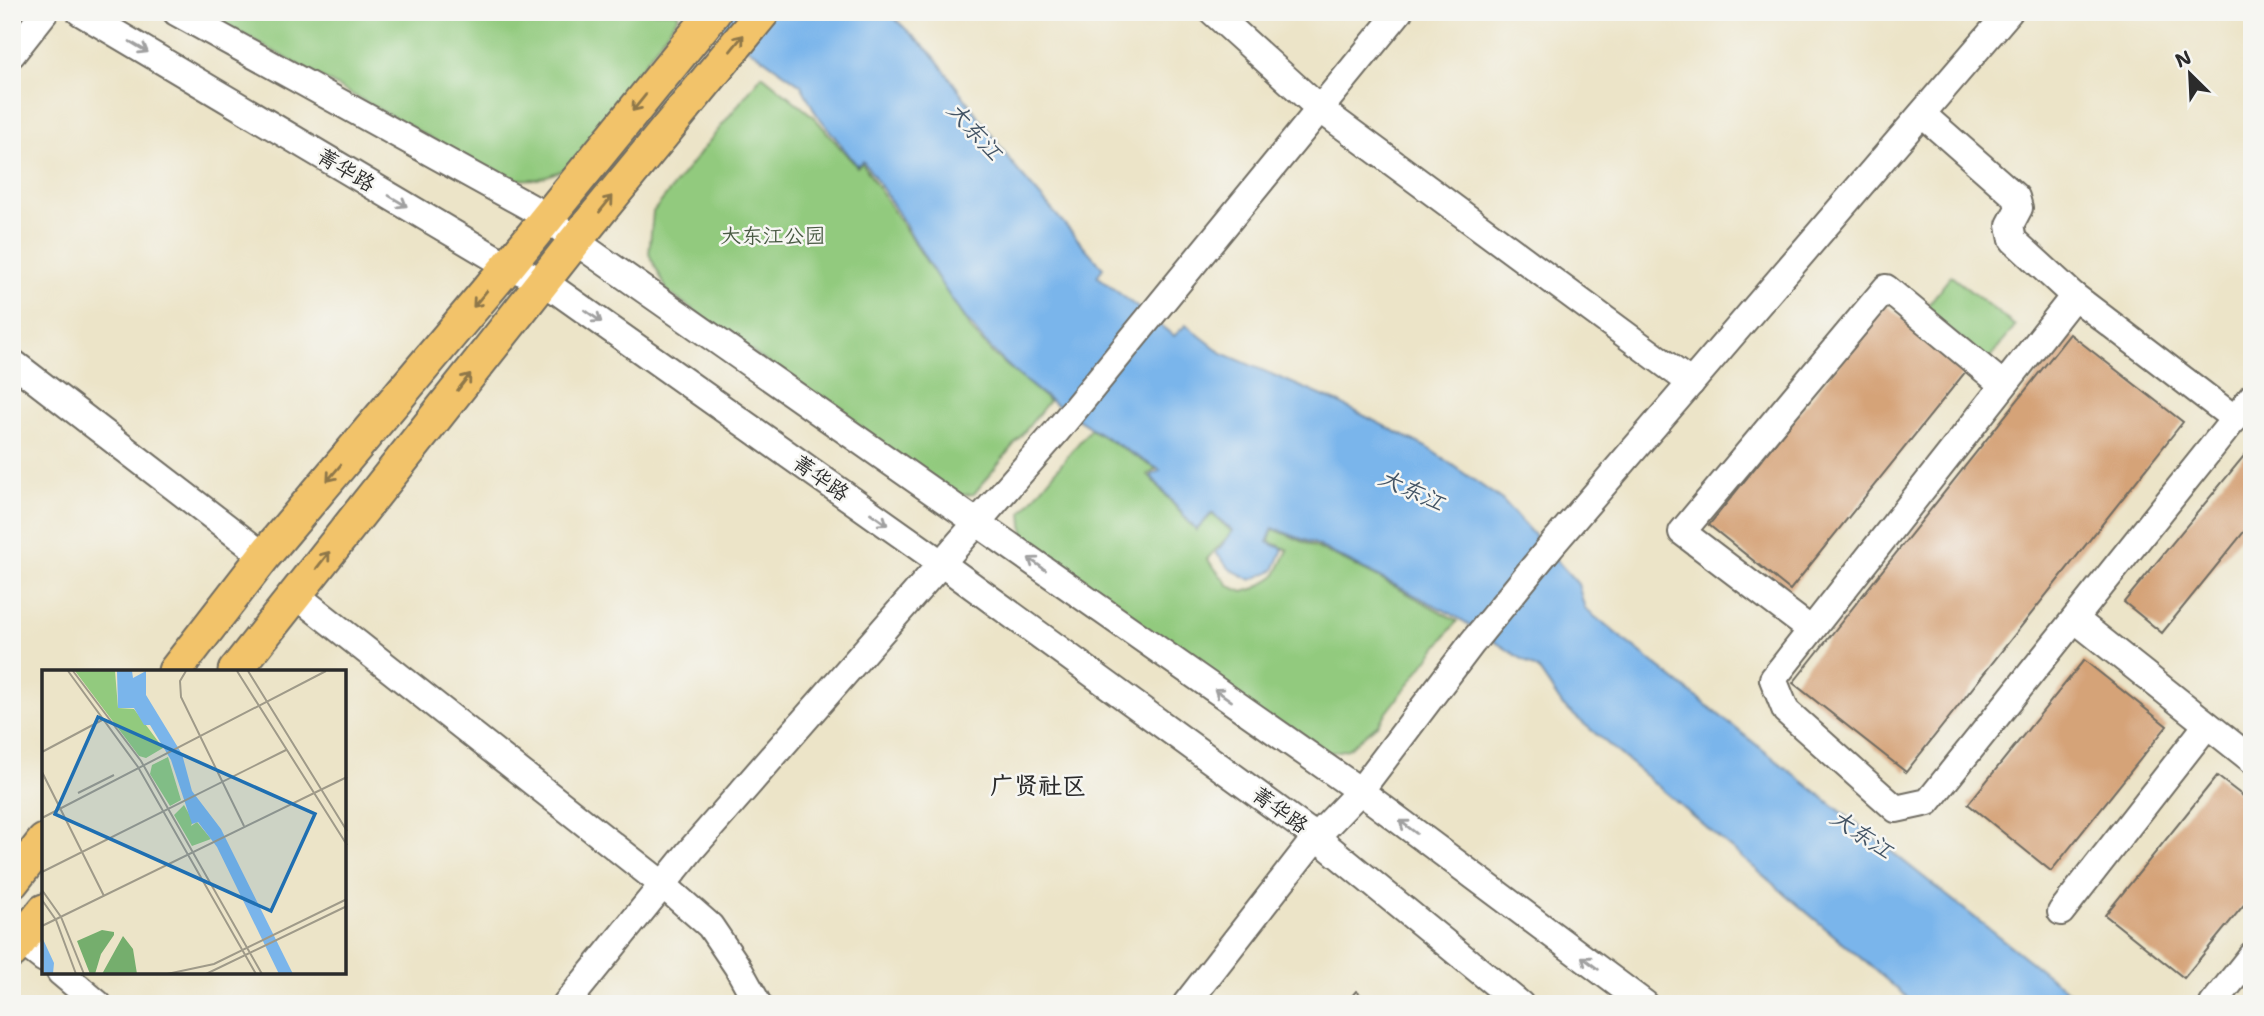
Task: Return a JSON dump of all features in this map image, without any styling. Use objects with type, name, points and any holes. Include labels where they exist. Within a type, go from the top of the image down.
[{"type":"main road","points":[[176,670],[264,556],[508,266],[714,12]]},
{"type":"main road","points":[[236,670],[575,241],[763,12]]},
{"type":"main road","points":[[12,882],[42,844]]},
{"type":"main road","points":[[22,946],[42,914]]},
{"type":"street","points":[[12,54],[45,12]]},
{"type":"street","name":"菁华路","points":[[80,12],[508,266],[543,281],[941,563],[1317,837],[1514,1002]]},
{"type":"street","points":[[176,12],[546,216],[575,241],[1360,792],[1645,1004]]},
{"type":"street","points":[[1213,12],[1320,109],[1691,383]]},
{"type":"street","points":[[566,1004],[662,884],[1056,432],[1399,12]]},
{"type":"street","points":[[1186,1004],[1317,837],[1360,792],[1472,643],[1551,546],[2009,12]]},
{"type":"street","points":[[1922,114],[2016,197],[2019,208],[2010,225],[2013,240],[2074,296],[2235,419]]},
{"type":"street","points":[[1811,630],[1682,532],[1886,288],[2003,385]]},
{"type":"street","points":[[2074,296],[1773,679],[1786,711],[1896,809],[1928,802],[2252,397]]},
{"type":"street","points":[[12,362],[264,556]]},
{"type":"street","points":[[296,595],[662,884],[710,926],[758,1004]]},
{"type":"street","points":[[2076,620],[2252,761]]},
{"type":"street","points":[[2061,912],[2207,725]]},
{"type":"street","points":[[2213,1004],[2252,955]]},
{"type":"street","points":[[62,974],[98,1004]]},
{"type":"green space","points":[[202,12],[676,12],[679,15],[569,168],[538,179],[507,180]]},
{"type":"green space","name":"大东江公园","points":[[762,75],[814,117],[857,167],[862,163],[972,331],[994,355],[1049,401],[974,494],[955,496],[668,292],[649,254],[653,212]]},
{"type":"green space","points":[[1951,276],[2015,326],[1988,360],[1924,310]]},
{"type":"green space","points":[[1090,429],[1156,469],[1148,475],[1196,531],[1212,514],[1232,532],[1207,559],[1229,586],[1243,592],[1256,588],[1276,575],[1288,550],[1269,541],[1273,529],[1367,572],[1457,621],[1378,724],[1348,749],[1320,755],[1037,556],[1024,536],[1022,512]]},
{"type":"water","name":"大东江","points":[[697,12],[837,12],[843,17],[848,12],[888,12],[933,55],[1018,171],[1103,268],[1097,276],[1174,336],[1186,325],[1222,353],[1339,403],[1428,448],[1502,500],[1578,584],[1585,609],[2084,1004],[1915,1004],[1563,706],[1539,670],[1450,613],[1315,544],[1273,528],[1267,542],[1283,549],[1274,570],[1251,580],[1230,569],[1216,553],[1233,531],[1212,513],[1196,530],[1151,476],[1160,470],[1058,406],[1011,369],[990,348],[956,305],[863,161],[857,165],[816,113],[801,85]]},
{"type":"building","points":[[1886,305],[1967,370],[1790,590],[1709,525]]},
{"type":"building","points":[[2070,334],[2183,422],[1906,772],[1793,683]]},
{"type":"building","points":[[2252,446],[2252,522],[2162,633],[2124,602]]},
{"type":"building","points":[[2084,660],[2167,726],[2051,871],[1968,804]]},
{"type":"building","points":[[2217,776],[2252,803],[2252,895],[2184,978],[2105,915]]},
{"type":"building","points":[[1356,991],[1373,1004],[1345,1004]]},
{"type":"district","name":"广贤社区","points":[[1038,786]]}]
